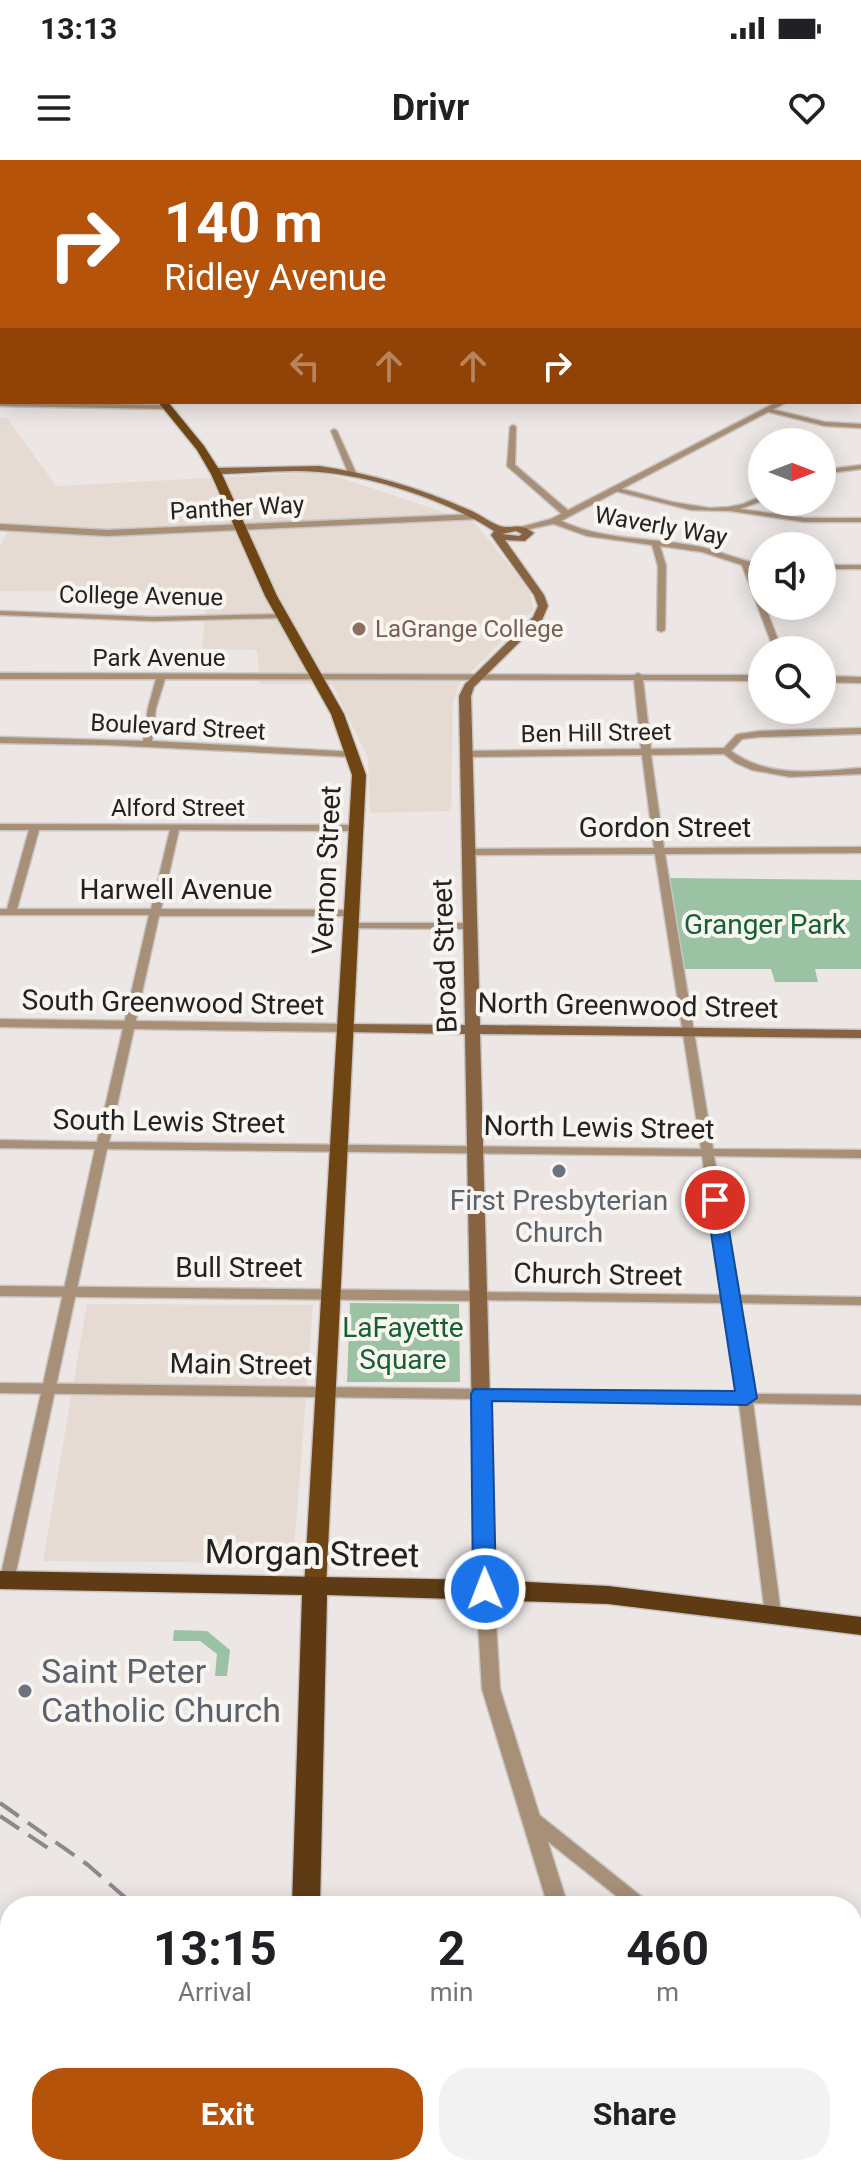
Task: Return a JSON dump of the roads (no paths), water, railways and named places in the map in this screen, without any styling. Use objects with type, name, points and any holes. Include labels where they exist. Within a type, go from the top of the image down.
[{"type":"highway","name":"Morgan Street","points":[[4,1581],[485,1589],[608,1595],[861,1626]]},
{"type":"highway","points":[[306,1896],[315,1588]]},
{"type":"main road","name":"Vernon Street","points":[[164,404],[205,454],[214,471],[281,616],[317,676],[353,754],[359,775],[315,1588]]},
{"type":"main road","name":"Broad Street","points":[[214,471],[311,469],[353,475],[520,532]]},
{"type":"main road","name":"Broad Street","points":[[481,519],[499,534],[514,556],[539,595],[542,609],[534,622],[469,686],[465,696],[485,1589]]},
{"type":"main road","points":[[499,534],[520,532]]},
{"type":"main road","points":[[514,556],[512,544],[520,532]]},
{"type":"main road","name":"North Greenwood Street","points":[[346,1028],[861,1034]]},
{"type":"street","points":[[0,404],[164,404]]},
{"type":"street","points":[[520,532],[552,522],[779,404]]},
{"type":"street","points":[[767,410],[825,424],[861,426]]},
{"type":"street","points":[[513,427],[511,466],[567,514]]},
{"type":"street","points":[[334,431],[353,475]]},
{"type":"street","points":[[836,470],[861,467]]},
{"type":"street","points":[[618,489],[708,510],[733,510],[805,520],[861,520]]},
{"type":"street","points":[[733,510],[748,504]]},
{"type":"street","name":"Panther Way","points":[[0,527],[107,533],[481,519]]},
{"type":"street","name":"Waverly Way","points":[[552,522],[575,531],[696,548],[737,559],[746,565]]},
{"type":"street","points":[[655,543],[662,566],[661,630]]},
{"type":"street","points":[[746,565],[773,636]]},
{"type":"street","points":[[836,567],[861,567]]},
{"type":"street","name":"College Avenue","points":[[0,613],[153,619],[281,616]]},
{"type":"street","name":"Park Avenue","points":[[0,676],[748,678]]},
{"type":"street","points":[[638,676],[659,850],[686,1032],[747,1398],[773,1614]]},
{"type":"street","points":[[147,745],[152,708],[161,677]]},
{"type":"street","points":[[836,679],[861,680]]},
{"type":"street","points":[[861,731],[739,737],[726,751],[743,765],[771,772],[861,771]]},
{"type":"street","name":"Boulevard Street","points":[[0,740],[353,754]]},
{"type":"street","name":"Ben Hill Street","points":[[466,754],[726,751]]},
{"type":"street","name":"Alford Street","points":[[0,827],[357,828]]},
{"type":"street","points":[[5,912],[35,827]]},
{"type":"street","points":[[4,1581],[175,828]]},
{"type":"street","name":"Gordon Street","points":[[469,852],[861,850]]},
{"type":"street","name":"Harwell Avenue","points":[[5,912],[154,913],[470,926]]},
{"type":"street","name":"South Greenwood Street","points":[[0,1023],[346,1028]]},
{"type":"street","name":"South Lewis Street","points":[[0,1144],[337,1147]]},
{"type":"street","name":"North Lewis Street","points":[[337,1147],[861,1154]]},
{"type":"street","name":"Bull Street","points":[[0,1291],[478,1296]]},
{"type":"street","name":"Church Street","points":[[478,1296],[861,1301]]},
{"type":"street","name":"Main Street","points":[[0,1388],[481,1394]]},
{"type":"street","points":[[481,1394],[861,1400]]},
{"type":"street","points":[[485,1589],[491,1689],[555,1896]]},
{"type":"street","points":[[532,1819],[628,1896]]},
{"type":"railway","points":[[0,1803],[88,1865],[124,1896]]},
{"type":"railway","points":[[0,1816],[51,1850]]},
{"type":"place","name":"LaGrange College","points":[[359,629]]},
{"type":"place","name":"First Presbyterian Church","points":[[559,1171]]},
{"type":"place","name":"Saint Peter Catholic Church","points":[[25,1691]]},
{"type":"park label","name":"Granger Park","points":[[765,924]]},
{"type":"park label","name":"LaFayette Square","points":[[403,1343]]}]
